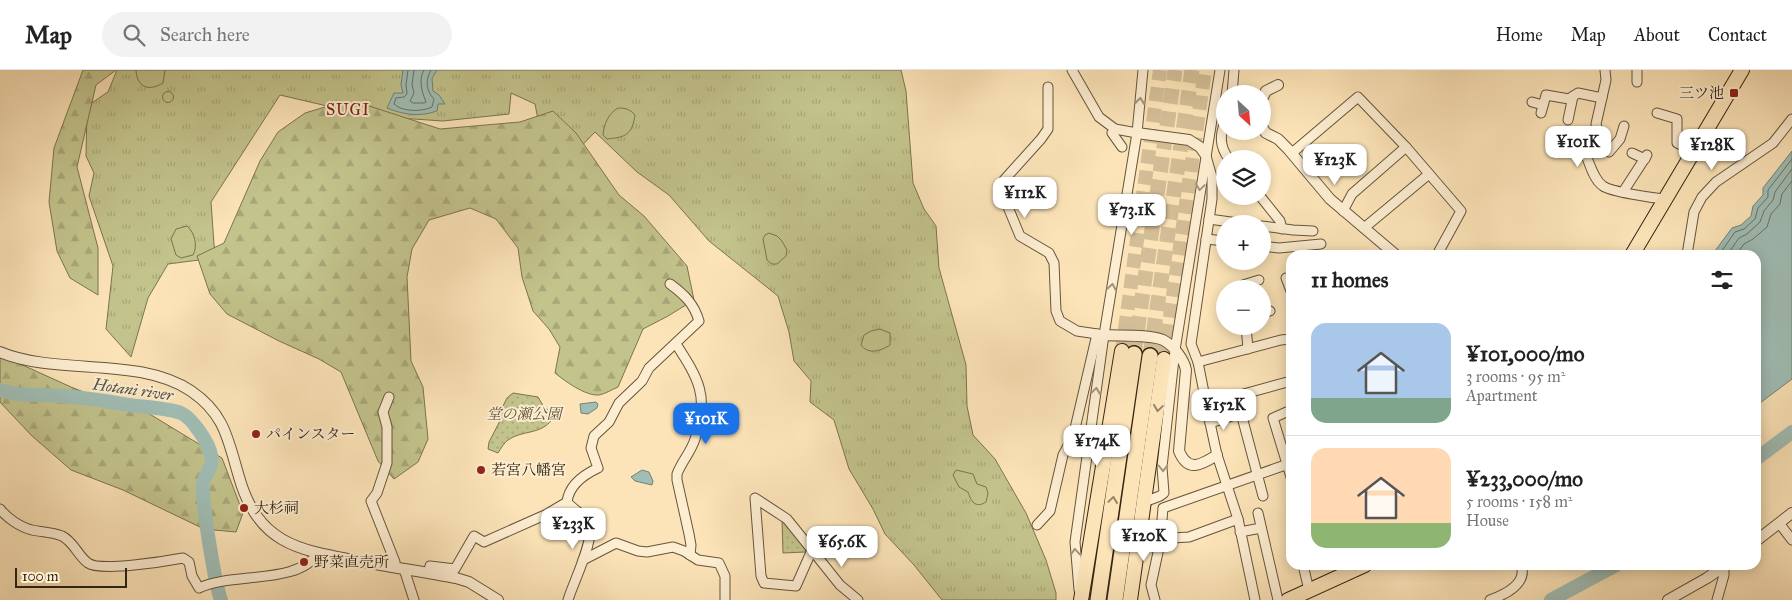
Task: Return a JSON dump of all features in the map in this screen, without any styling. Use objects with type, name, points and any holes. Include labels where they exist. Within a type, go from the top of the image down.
[{"type":"highway","points":[[1635,250],[1742,70]]},
{"type":"highway","points":[[1080,600],[1128,353]]},
{"type":"highway","points":[[1098,600],[1128,353]]},
{"type":"highway","points":[[1130,600],[1163,355]]},
{"type":"highway","points":[[1115,600],[1163,355]]},
{"type":"highway","points":[[1288,600],[1354,570]]},
{"type":"street","points":[[1072,70],[1099,117],[1115,129],[1189,140],[1200,147],[1205,154],[1212,177],[1212,199],[1191,344],[1198,362],[1217,455],[1228,484],[1238,520],[1255,600]]},
{"type":"street","points":[[1080,600],[1075,542],[1100,334],[1136,133],[1143,70]]},
{"type":"street","points":[[1163,355],[1205,154],[1220,70]]},
{"type":"street","points":[[1233,85],[1234,70]]},
{"type":"street","points":[[1600,137],[1596,124],[1606,80],[1605,70]]},
{"type":"street","points":[[1637,82],[1638,70]]},
{"type":"street","points":[[1271,88],[1278,85]]},
{"type":"street","points":[[1048,87],[1048,129],[1041,140],[1004,180],[1003,195],[1012,219],[1020,236],[1049,253],[1054,263],[1056,311],[1060,321],[1077,331],[1163,340],[1163,355]]},
{"type":"street","points":[[1532,102],[1542,109],[1546,95],[1569,99],[1578,93],[1602,98]]},
{"type":"street","points":[[1568,120],[1573,96]]},
{"type":"street","points":[[1292,153],[1358,97],[1406,147],[1461,211],[1440,250]]},
{"type":"street","points":[[1656,113],[1677,119],[1677,143],[1694,151]]},
{"type":"street","points":[[1688,250],[1694,212],[1702,197],[1716,182],[1773,142],[1792,119]]},
{"type":"street","points":[[1609,152],[1620,138],[1624,126]]},
{"type":"street","points":[[1115,129],[1112,133],[1122,147]]},
{"type":"street","points":[[1271,136],[1278,139],[1292,153],[1330,199],[1390,250]]},
{"type":"street","points":[[1600,137],[1620,138]]},
{"type":"street","points":[[1600,137],[1586,155],[1593,173],[1603,187],[1665,199]]},
{"type":"street","points":[[1344,211],[1352,194],[1406,147]]},
{"type":"street","points":[[1623,192],[1646,156],[1632,153]]},
{"type":"street","points":[[1364,228],[1429,174]]},
{"type":"street","points":[[1267,205],[1280,221],[1282,229]]},
{"type":"street","points":[[1209,219],[1216,220]]},
{"type":"street","points":[[1271,227],[1313,231]]},
{"type":"street","points":[[1293,230],[1297,246]]},
{"type":"street","points":[[1206,239],[1216,240]]},
{"type":"street","points":[[1271,247],[1321,244]]},
{"type":"street","points":[[568,600],[589,541],[590,524],[587,519],[573,510],[568,502],[568,494],[580,479],[598,468],[591,448],[594,436],[609,422],[619,404],[642,381],[649,368],[699,321],[690,300],[670,284]]},
{"type":"street","points":[[1037,525],[1050,511],[1063,455],[1073,437],[1100,334]]},
{"type":"street","points":[[1247,335],[1248,348]]},
{"type":"street","points":[[1198,362],[1286,340]]},
{"type":"street","points":[[676,344],[694,373],[699,385],[702,408],[695,440],[677,474],[691,544],[690,555]]},
{"type":"street","points":[[0,352],[43,363],[136,372],[166,379],[189,390],[204,401],[219,418],[228,436],[244,495],[260,521],[274,534],[294,546],[318,553],[469,582],[498,600]]},
{"type":"street","points":[[1163,355],[1184,361],[1186,370],[1179,451],[1182,460],[1194,466],[1203,464],[1217,455]]},
{"type":"street","points":[[1263,496],[1241,413],[1243,408],[1240,396],[1286,382]]},
{"type":"street","points":[[389,397],[383,412],[386,427],[387,463],[377,493],[370,501],[395,562],[400,568],[414,600]]},
{"type":"street","points":[[1286,412],[1273,418],[1286,444]]},
{"type":"street","points":[[1210,423],[1241,413]]},
{"type":"street","points":[[1155,600],[1151,585],[1160,543],[1164,508],[1286,464]]},
{"type":"street","points":[[812,550],[796,586],[764,583],[760,576],[755,498],[787,519],[812,550],[840,585],[858,600]]},
{"type":"street","points":[[428,573],[430,566],[455,569],[474,536],[484,542],[547,514],[568,502]]},
{"type":"street","points":[[0,510],[6,517],[29,529],[62,536],[70,542],[88,564],[95,566],[129,566],[183,558],[189,562],[192,576],[199,588],[223,581],[281,575],[312,562],[318,553]]},
{"type":"street","points":[[1258,513],[1278,600]]},
{"type":"street","points":[[1761,537],[1792,513]]},
{"type":"street","points":[[1160,543],[1172,538],[1189,537],[1238,520]]},
{"type":"street","points":[[1779,523],[1792,540]]},
{"type":"street","points":[[1240,532],[1261,528]]},
{"type":"street","points":[[583,560],[616,543],[638,551],[647,552],[673,547],[698,560],[719,563],[724,576],[725,600]]},
{"type":"street","points":[[1304,570],[1309,590]]},
{"type":"street","points":[[1490,600],[1500,597],[1513,589],[1520,581],[1523,570]]},
{"type":"street","points":[[1668,600],[1719,570]]},
{"type":"street","points":[[1717,600],[1725,570]]},
{"type":"green space","points":[[83,70],[116,70],[96,85],[77,167],[98,248],[98,295],[70,278],[57,251],[49,202],[54,148]]},
{"type":"green space","points":[[117,70],[901,70],[906,91],[913,183],[924,209],[936,226],[939,268],[966,365],[967,406],[973,435],[995,459],[1026,513],[1046,560],[1056,593],[1056,600],[942,600],[914,565],[885,534],[873,509],[849,469],[834,420],[810,402],[811,381],[794,361],[789,332],[778,296],[709,241],[669,195],[637,172],[595,132],[569,159],[548,172],[535,104],[511,93],[509,114],[443,121],[370,116],[280,95],[211,202],[215,258],[168,264],[148,298],[131,357],[106,329],[113,266],[89,196],[94,173],[86,156],[87,106],[108,92]]},
{"type":"green space","points":[[136,70],[165,70],[163,83],[153,87],[144,86],[137,76]]},
{"type":"green space","points":[[168,91],[174,97],[168,103],[162,97]]},
{"type":"green space","points":[[335,104],[363,104],[440,129],[520,122],[553,111],[576,133],[619,195],[644,216],[687,266],[694,300],[643,329],[618,387],[606,393],[594,395],[576,387],[555,373],[560,347],[549,329],[533,311],[522,277],[518,248],[496,219],[470,208],[429,220],[412,249],[407,277],[411,361],[423,387],[428,439],[418,462],[394,479],[378,461],[341,372],[319,359],[227,314],[210,294],[197,256],[224,243],[260,161],[278,132],[305,113]]},
{"type":"green space","points":[[618,108],[627,109],[635,115],[632,127],[623,136],[607,139],[603,135],[606,123],[609,116]]},
{"type":"green space","points":[[187,226],[194,236],[195,251],[193,255],[181,258],[176,255],[171,239],[176,229]]},
{"type":"green space","points":[[769,233],[777,236],[787,250],[786,256],[777,264],[772,264],[767,260],[763,239]]},
{"type":"green space","points":[[880,329],[890,333],[890,345],[883,349],[871,351],[861,345],[864,335]]},
{"type":"green space","points":[[0,357],[7,358],[106,401],[138,407],[222,458],[243,513],[236,532],[204,529],[123,490],[71,470],[31,435],[0,402]]},
{"type":"green space","name":"堂の瀬公園","points":[[513,393],[538,397],[548,410],[551,421],[536,431],[508,440],[498,453],[488,449],[489,442],[502,417],[503,406],[507,398]]},
{"type":"green space","points":[[956,470],[973,474],[977,484],[986,487],[988,493],[986,502],[979,505],[974,503],[968,492],[959,487],[953,475]]},
{"type":"green space","points":[[782,520],[806,545],[806,552],[783,553]]},
{"type":"water","points":[[403,70],[437,70],[432,78],[433,91],[439,95],[445,104],[438,104],[437,111],[418,115],[406,114],[387,108],[394,93],[403,93],[401,85]]},
{"type":"water","points":[[1792,151],[1792,379],[1761,402],[1761,250],[1716,250],[1732,228],[1741,225],[1751,216],[1753,206],[1763,195],[1763,188]]},
{"type":"water","points":[[596,402],[598,404],[597,408],[588,414],[581,413],[580,404]]},
{"type":"water","points":[[642,470],[649,472],[653,481],[652,485],[635,481],[631,477]]},
{"type":"waterway","name":"Hotani river","points":[[0,390],[15,394],[79,397],[165,409],[181,413],[190,420],[204,438],[212,459],[204,480],[203,493],[209,542],[221,600]]},
{"type":"waterway","name":"Hotani river","points":[[1761,455],[1792,432]]},
{"type":"waterway","name":"Hotani river","points":[[1551,600],[1607,570]]},
{"type":"tunnel","points":[[1122,351],[1160,70]]},
{"type":"tunnel","points":[[1134,354],[1175,70]]},
{"type":"tunnel","points":[[1150,356],[1192,70]]},
{"type":"tunnel","points":[[1164,359],[1205,70]]},
{"type":"place","name":"三ツ池","points":[[1734,93]]},
{"type":"place","name":"パインスター","points":[[256,434]]},
{"type":"place","name":"若宮八幡宮","points":[[481,470]]},
{"type":"place","name":"大杉祠","points":[[244,508]]},
{"type":"place","name":"野菜直売所","points":[[304,562]]},
{"type":"district","name":"SUGI","points":[[348,109]]}]
